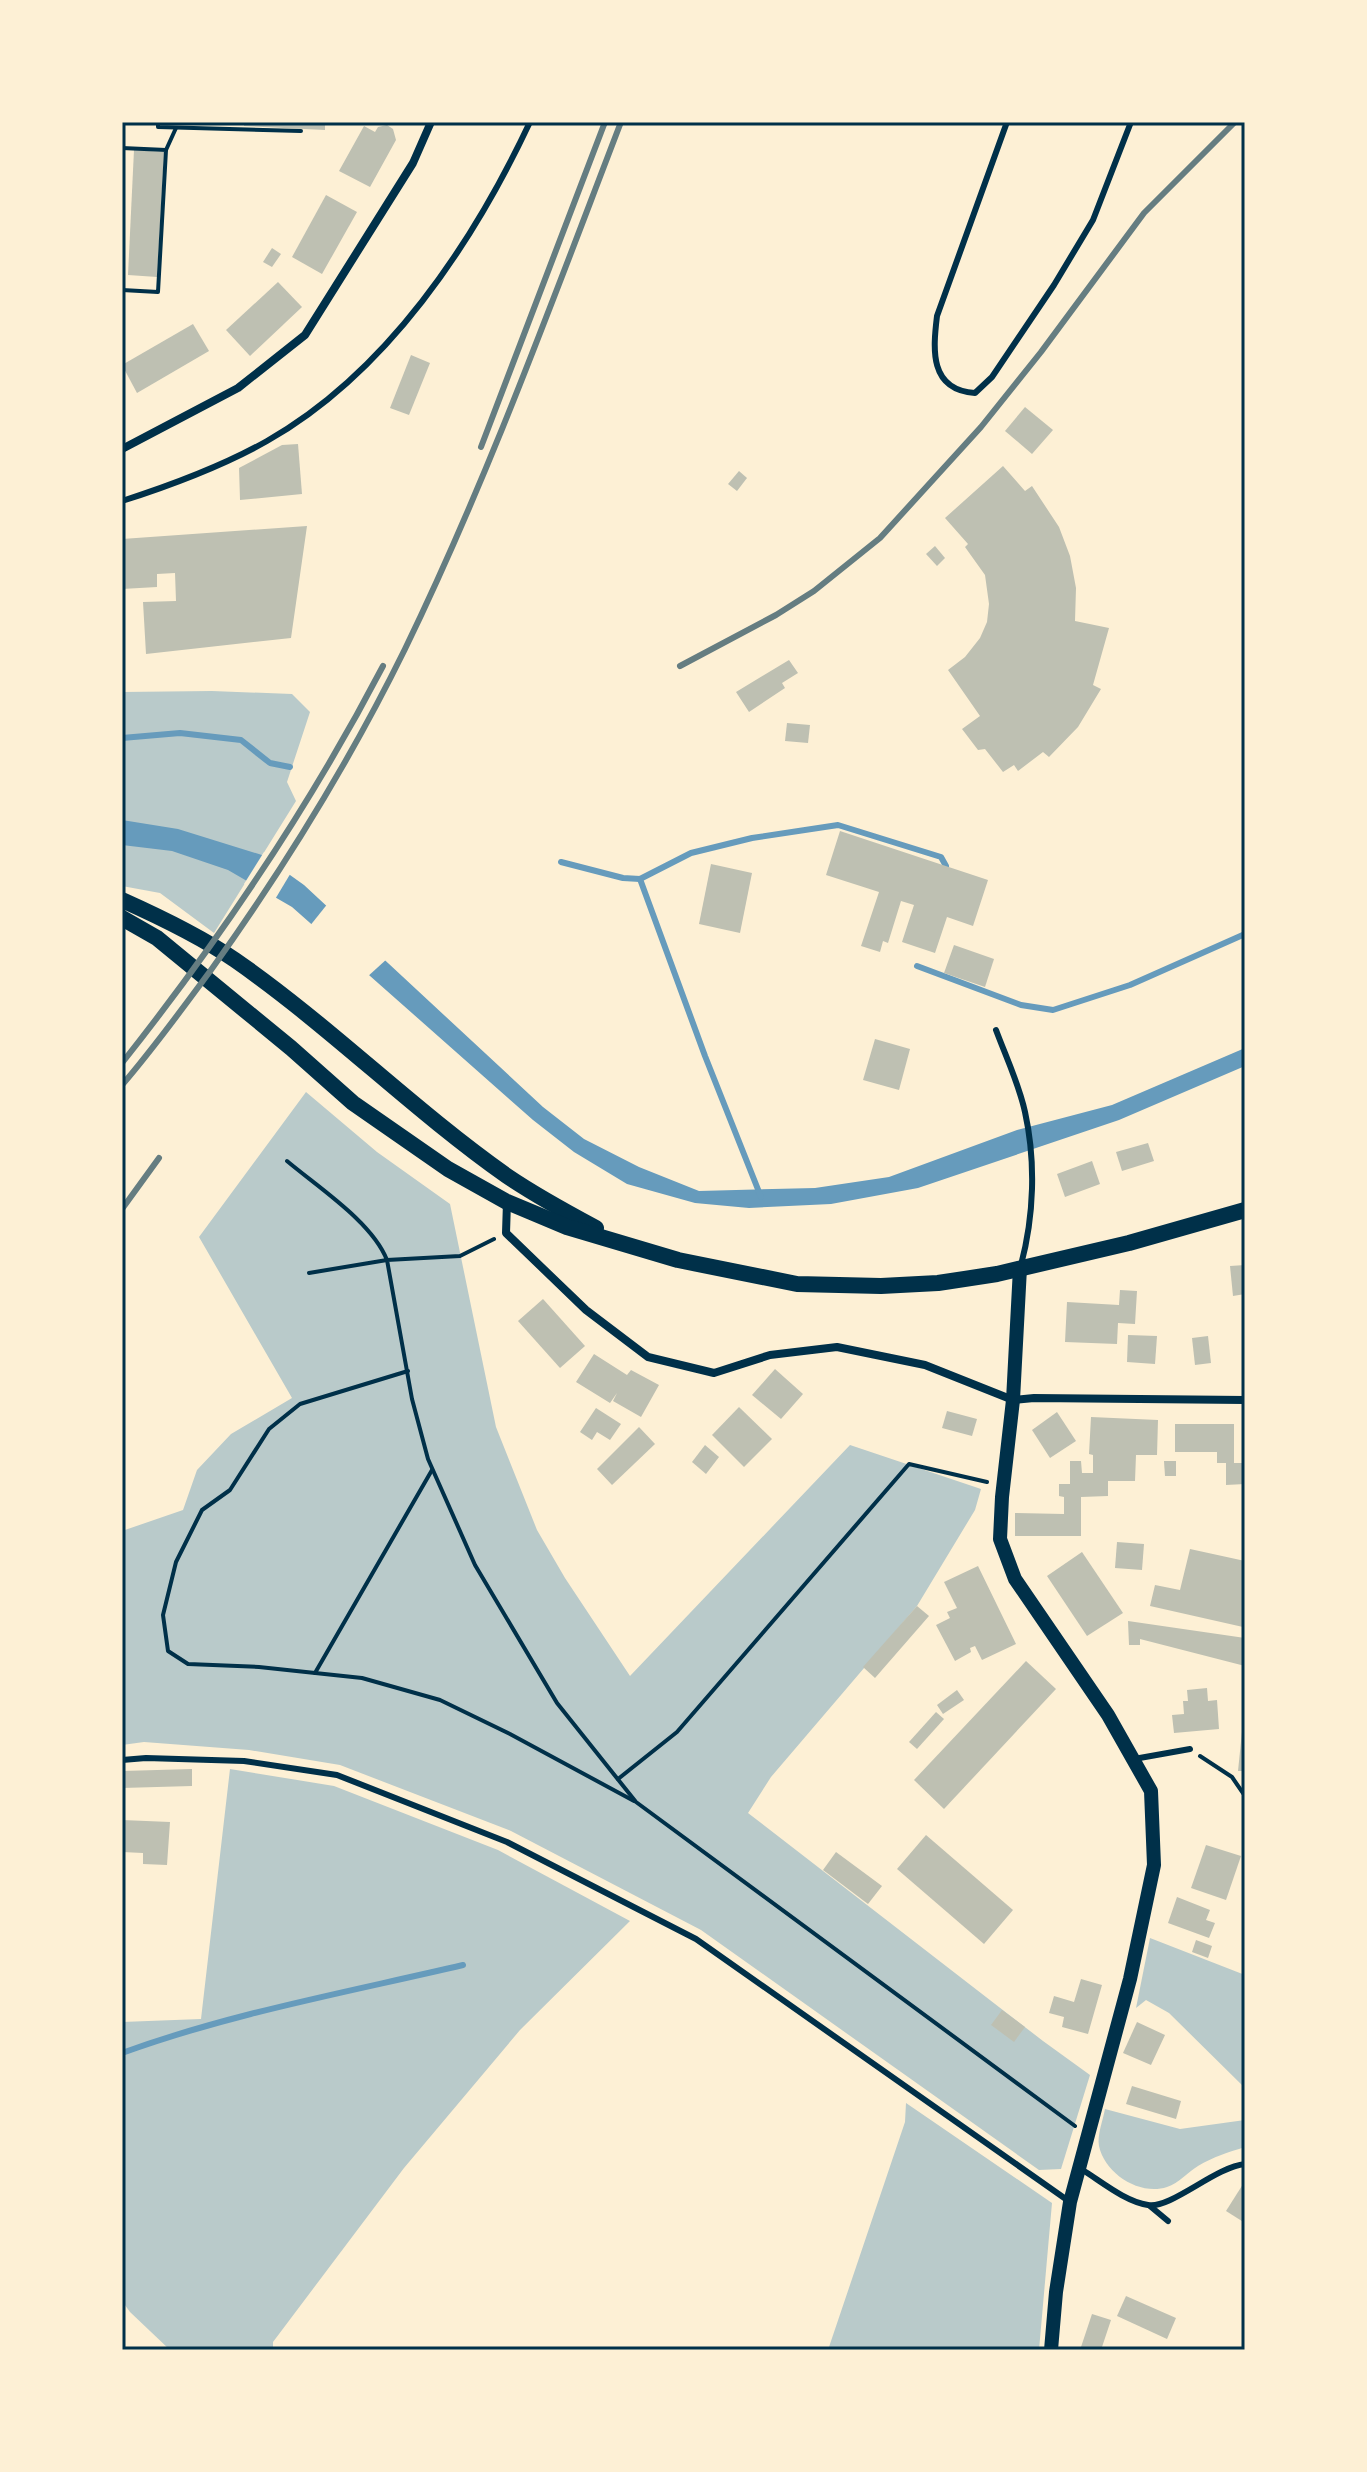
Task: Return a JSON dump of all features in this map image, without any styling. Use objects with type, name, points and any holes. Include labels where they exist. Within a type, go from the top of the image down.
[{"type":"main road","points":[[126,914],[216,985],[353,1103],[448,1169],[507,1202],[567,1227],[678,1260],[797,1284],[881,1286],[938,1283],[1129,1243],[1245,1210]]},
{"type":"main road","points":[[126,914],[234,959],[510,1178],[630,1245]]},
{"type":"street","points":[[122,449],[238,388],[305,335],[413,163],[431,122]]},
{"type":"street","points":[[507,1202],[506,1233],[586,1310],[648,1357],[714,1373],[770,1355],[837,1347],[925,1365],[1013,1400],[1245,1400]]},
{"type":"street","points":[[1020,1268],[1013,1400],[1000,1539],[1015,1579],[1108,1715],[1151,1791],[1154,1865],[1130,1979],[1070,2202],[1056,2292],[1051,2350]]},
{"type":"lane","points":[[122,501],[206,471],[269,440],[316,408],[367,362],[447,269],[530,122]]},
{"type":"lane","points":[[1007,122],[937,316],[933,349],[938,372],[965,392],[975,393],[992,377],[1046,298],[1093,220],[1131,122]]},
{"type":"lane","points":[[996,1030],[1025,1110],[1033,1169],[1028,1240],[1020,1268]]},
{"type":"lane","points":[[1133,1759],[1190,1749]]},
{"type":"lane","points":[[122,1760],[244,1761],[337,1775],[507,1842],[696,1939],[1070,2202]]},
{"type":"lane","points":[[1150,2206],[1172,2199],[1230,2166],[1245,2164]]},
{"type":"lane","points":[[1078,2167],[1130,2198],[1150,2206],[1168,2221]]},
{"type":"path","points":[[158,124],[158,127],[176,128],[206,126],[301,131]]},
{"type":"path","points":[[122,290],[158,292],[166,150],[176,128]]},
{"type":"path","points":[[122,148],[166,150]]},
{"type":"path","points":[[287,1161],[381,1244],[387,1260],[412,1399],[433,1469],[475,1565],[557,1703],[636,1802]]},
{"type":"path","points":[[309,1273],[387,1260],[460,1256],[506,1233]]},
{"type":"path","points":[[408,1371],[300,1404],[269,1429],[230,1490],[202,1510],[176,1562],[163,1615],[168,1651],[188,1664],[362,1678],[440,1700],[510,1734],[636,1802],[1063,2118],[1087,2132]]},
{"type":"path","points":[[618,1779],[677,1732],[909,1464],[1003,1485]]},
{"type":"path","points":[[315,1673],[433,1469]]},
{"type":"path","points":[[1190,1749],[1232,1777],[1245,1796]]},
{"type":"shaded area","points":[[122,692],[292,694],[310,712],[287,782],[296,801],[214,933],[160,893],[122,886]]},
{"type":"shaded area","points":[[306,1092],[377,1152],[450,1204],[496,1427],[537,1530],[630,1676],[850,1445],[981,1489],[975,1510],[917,1606],[771,1777],[748,1813],[1090,2075],[1061,2169],[1039,2170],[701,1930],[511,1831],[340,1765],[249,1750],[144,1742],[122,1745],[122,1531],[183,1510],[197,1470],[231,1434],[292,1398],[199,1237]]},
{"type":"shaded area","points":[[230,1769],[334,1786],[498,1850],[630,1921],[520,2030],[404,2168],[273,2342],[273,2350],[170,2350],[122,2301],[122,2022],[201,2019]]},
{"type":"shaded area","points":[[1150,1938],[1245,1975],[1245,2088],[1169,2013],[1146,2000],[1136,2008]]},
{"type":"shaded area","points":[[906,2103],[1052,2203],[1039,2350],[828,2350],[905,2122]]},
{"type":"shaded area","points":[[1105,2109],[1180,2129],[1245,2120],[1245,2147],[1194,2168],[1167,2187],[1146,2188],[1116,2174],[1103,2156],[1099,2137]]},
{"type":"water","points":[[122,820],[178,829],[262,855],[304,885],[543,1107],[584,1139],[639,1167],[699,1191],[815,1188],[889,1177],[1017,1130],[1112,1105],[1245,1048],[1245,1066],[1119,1120],[918,1188],[831,1204],[749,1208],[695,1203],[627,1184],[574,1152],[533,1120],[292,907],[228,870],[172,851],[122,845]]},
{"type":"pier","points":[[264,852],[292,871],[274,901],[244,884]]},
{"type":"pier","points":[[329,902],[388,958],[366,978],[309,927]]},
{"type":"building","points":[[244,122],[325,122],[325,130],[244,126]]},
{"type":"building","points":[[387,125],[393,129],[396,140],[370,187],[339,171],[364,126],[375,132],[378,127]]},
{"type":"building","points":[[134,150],[164,152],[157,277],[128,275]]},
{"type":"building","points":[[326,195],[357,212],[322,274],[292,257]]},
{"type":"building","points":[[272,248],[281,254],[272,267],[263,262]]},
{"type":"building","points":[[278,282],[302,307],[250,356],[226,330]]},
{"type":"building","points":[[193,324],[209,351],[137,393],[122,365]]},
{"type":"building","points":[[411,355],[430,363],[409,415],[390,408]]},
{"type":"building","points":[[1025,407],[1053,430],[1032,454],[1005,431]]},
{"type":"building","points":[[298,444],[302,494],[240,500],[239,468],[282,445]]},
{"type":"building","points":[[1003,466],[1025,491],[1032,486],[1059,527],[1070,556],[1076,588],[1075,621],[1109,628],[1093,685],[1101,689],[1078,727],[1049,757],[1043,752],[1018,771],[1014,765],[1003,772],[985,749],[978,750],[962,729],[980,716],[948,670],[965,657],[980,638],[987,622],[989,604],[985,575],[965,547],[968,544],[945,518]]},
{"type":"building","points":[[739,471],[747,478],[737,491],[728,484]]},
{"type":"building","points":[[307,526],[291,638],[146,654],[143,602],[176,601],[175,573],[157,574],[157,587],[122,589],[122,539]]},
{"type":"building","points":[[935,546],[945,558],[937,566],[926,554]]},
{"type":"building","points":[[789,660],[798,673],[782,683],[785,688],[749,712],[736,692]]},
{"type":"building","points":[[787,723],[810,725],[808,743],[785,741]]},
{"type":"building","points":[[840,831],[988,880],[973,926],[947,917],[935,953],[902,942],[914,905],[901,901],[888,943],[883,941],[880,952],[861,946],[879,892],[826,875]]},
{"type":"building","points":[[711,864],[752,873],[740,933],[699,924]]},
{"type":"building","points":[[954,945],[994,959],[985,987],[944,973]]},
{"type":"building","points":[[875,1039],[910,1049],[899,1090],[863,1080]]},
{"type":"building","points":[[1148,1143],[1154,1161],[1122,1171],[1116,1152]]},
{"type":"building","points":[[1092,1161],[1100,1184],[1065,1197],[1057,1174]]},
{"type":"building","points":[[1245,1265],[1245,1294],[1233,1296],[1230,1266]]},
{"type":"building","points":[[1120,1290],[1137,1291],[1135,1324],[1118,1323],[1117,1344],[1065,1342],[1067,1302],[1119,1305]]},
{"type":"building","points":[[543,1299],[585,1346],[560,1368],[518,1321]]},
{"type":"building","points":[[1128,1335],[1157,1336],[1155,1364],[1127,1362]]},
{"type":"building","points":[[1208,1336],[1211,1363],[1195,1365],[1192,1338]]},
{"type":"building","points":[[594,1354],[627,1375],[631,1370],[659,1385],[641,1417],[613,1401],[617,1393],[610,1403],[576,1382]]},
{"type":"building","points":[[775,1369],[803,1394],[781,1419],[752,1395]]},
{"type":"building","points":[[739,1407],[772,1439],[744,1467],[712,1435]]},
{"type":"building","points":[[596,1408],[621,1424],[610,1440],[597,1432],[592,1440],[580,1432]]},
{"type":"building","points":[[947,1411],[977,1419],[972,1436],[942,1428]]},
{"type":"building","points":[[1057,1412],[1076,1441],[1050,1458],[1032,1430]]},
{"type":"building","points":[[1091,1417],[1158,1420],[1157,1455],[1136,1455],[1135,1481],[1108,1481],[1108,1496],[1081,1497],[1081,1536],[1015,1536],[1015,1513],[1064,1514],[1064,1497],[1059,1496],[1059,1484],[1070,1484],[1070,1461],[1081,1461],[1082,1473],[1093,1473],[1093,1455],[1089,1454]]},
{"type":"building","points":[[1175,1424],[1234,1424],[1234,1463],[1245,1463],[1245,1484],[1226,1485],[1226,1463],[1217,1463],[1217,1452],[1175,1452]]},
{"type":"building","points":[[639,1427],[655,1444],[612,1485],[597,1469]]},
{"type":"building","points":[[705,1445],[719,1457],[706,1474],[692,1462]]},
{"type":"building","points":[[1164,1461],[1176,1461],[1176,1476],[1165,1476]]},
{"type":"building","points":[[1117,1542],[1144,1544],[1142,1570],[1115,1568]]},
{"type":"building","points":[[1190,1549],[1245,1561],[1243,1627],[1150,1606],[1155,1585],[1180,1590]]},
{"type":"building","points":[[1082,1552],[1123,1613],[1087,1636],[1047,1576]]},
{"type":"building","points":[[978,1566],[1016,1644],[982,1660],[975,1646],[955,1661],[936,1625],[950,1618],[947,1612],[957,1608],[944,1582]]},
{"type":"building","points":[[917,1606],[929,1616],[875,1678],[863,1667]]},
{"type":"building","points":[[1128,1621],[1245,1638],[1245,1666],[1140,1639],[1140,1645],[1129,1645]]},
{"type":"building","points":[[1026,1661],[1056,1689],[944,1809],[914,1780]]},
{"type":"building","points":[[1207,1688],[1208,1701],[1217,1700],[1219,1729],[1174,1733],[1172,1715],[1184,1714],[1183,1701],[1188,1701],[1187,1690]]},
{"type":"building","points":[[957,1690],[964,1700],[943,1714],[937,1705]]},
{"type":"building","points":[[936,1712],[944,1719],[917,1749],[909,1742]]},
{"type":"building","points":[[1243,1722],[1245,1771],[1238,1771]]},
{"type":"building","points":[[192,1769],[192,1786],[122,1788],[122,1771]]},
{"type":"building","points":[[122,1820],[170,1822],[167,1865],[143,1864],[143,1853],[122,1852]]},
{"type":"building","points":[[926,1835],[1013,1910],[984,1944],[897,1869]]},
{"type":"building","points":[[1206,1845],[1241,1856],[1226,1900],[1191,1888]]},
{"type":"building","points":[[836,1852],[882,1886],[868,1904],[823,1870]]},
{"type":"building","points":[[1177,1897],[1210,1910],[1206,1920],[1215,1923],[1209,1938],[1168,1923]]},
{"type":"building","points":[[1196,1940],[1212,1946],[1208,1958],[1192,1952]]},
{"type":"building","points":[[1081,1979],[1102,1985],[1088,2034],[1062,2027],[1064,2017],[1049,2013],[1054,1996],[1074,2002]]},
{"type":"building","points":[[1002,2010],[1025,2027],[1014,2042],[991,2025]]},
{"type":"building","points":[[1137,2022],[1165,2035],[1151,2065],[1123,2053]]},
{"type":"building","points":[[1132,2086],[1181,2101],[1176,2119],[1126,2104]]},
{"type":"building","points":[[1245,2181],[1245,2223],[1226,2211]]},
{"type":"building","points":[[1126,2296],[1176,2318],[1167,2339],[1117,2316]]},
{"type":"building","points":[[1092,2314],[1111,2320],[1101,2350],[1080,2350]]},
{"type":"waterway","points":[[122,738],[180,733],[241,740],[270,763],[290,767]]},
{"type":"waterway","points":[[561,862],[623,878],[640,879],[691,853],[752,838],[838,825],[941,857],[946,866]]},
{"type":"waterway","points":[[640,879],[761,1197]]},
{"type":"waterway","points":[[917,966],[1021,1005],[1053,1010],[1130,985],[1245,934]]},
{"type":"waterway","points":[[122,2053],[248,2015],[463,1965]]},
{"type":"railway","points":[[481,447],[605,122]]},
{"type":"railway","points":[[122,1085],[211,970],[264,893],[339,773],[384,691],[435,585],[492,454],[621,122]]},
{"type":"railway","points":[[680,666],[814,591],[880,538],[981,427],[1144,213],[1235,122]]},
{"type":"railway","points":[[122,1063],[262,871],[325,770],[383,666]]},
{"type":"railway","points":[[122,1209],[159,1158]]}]
